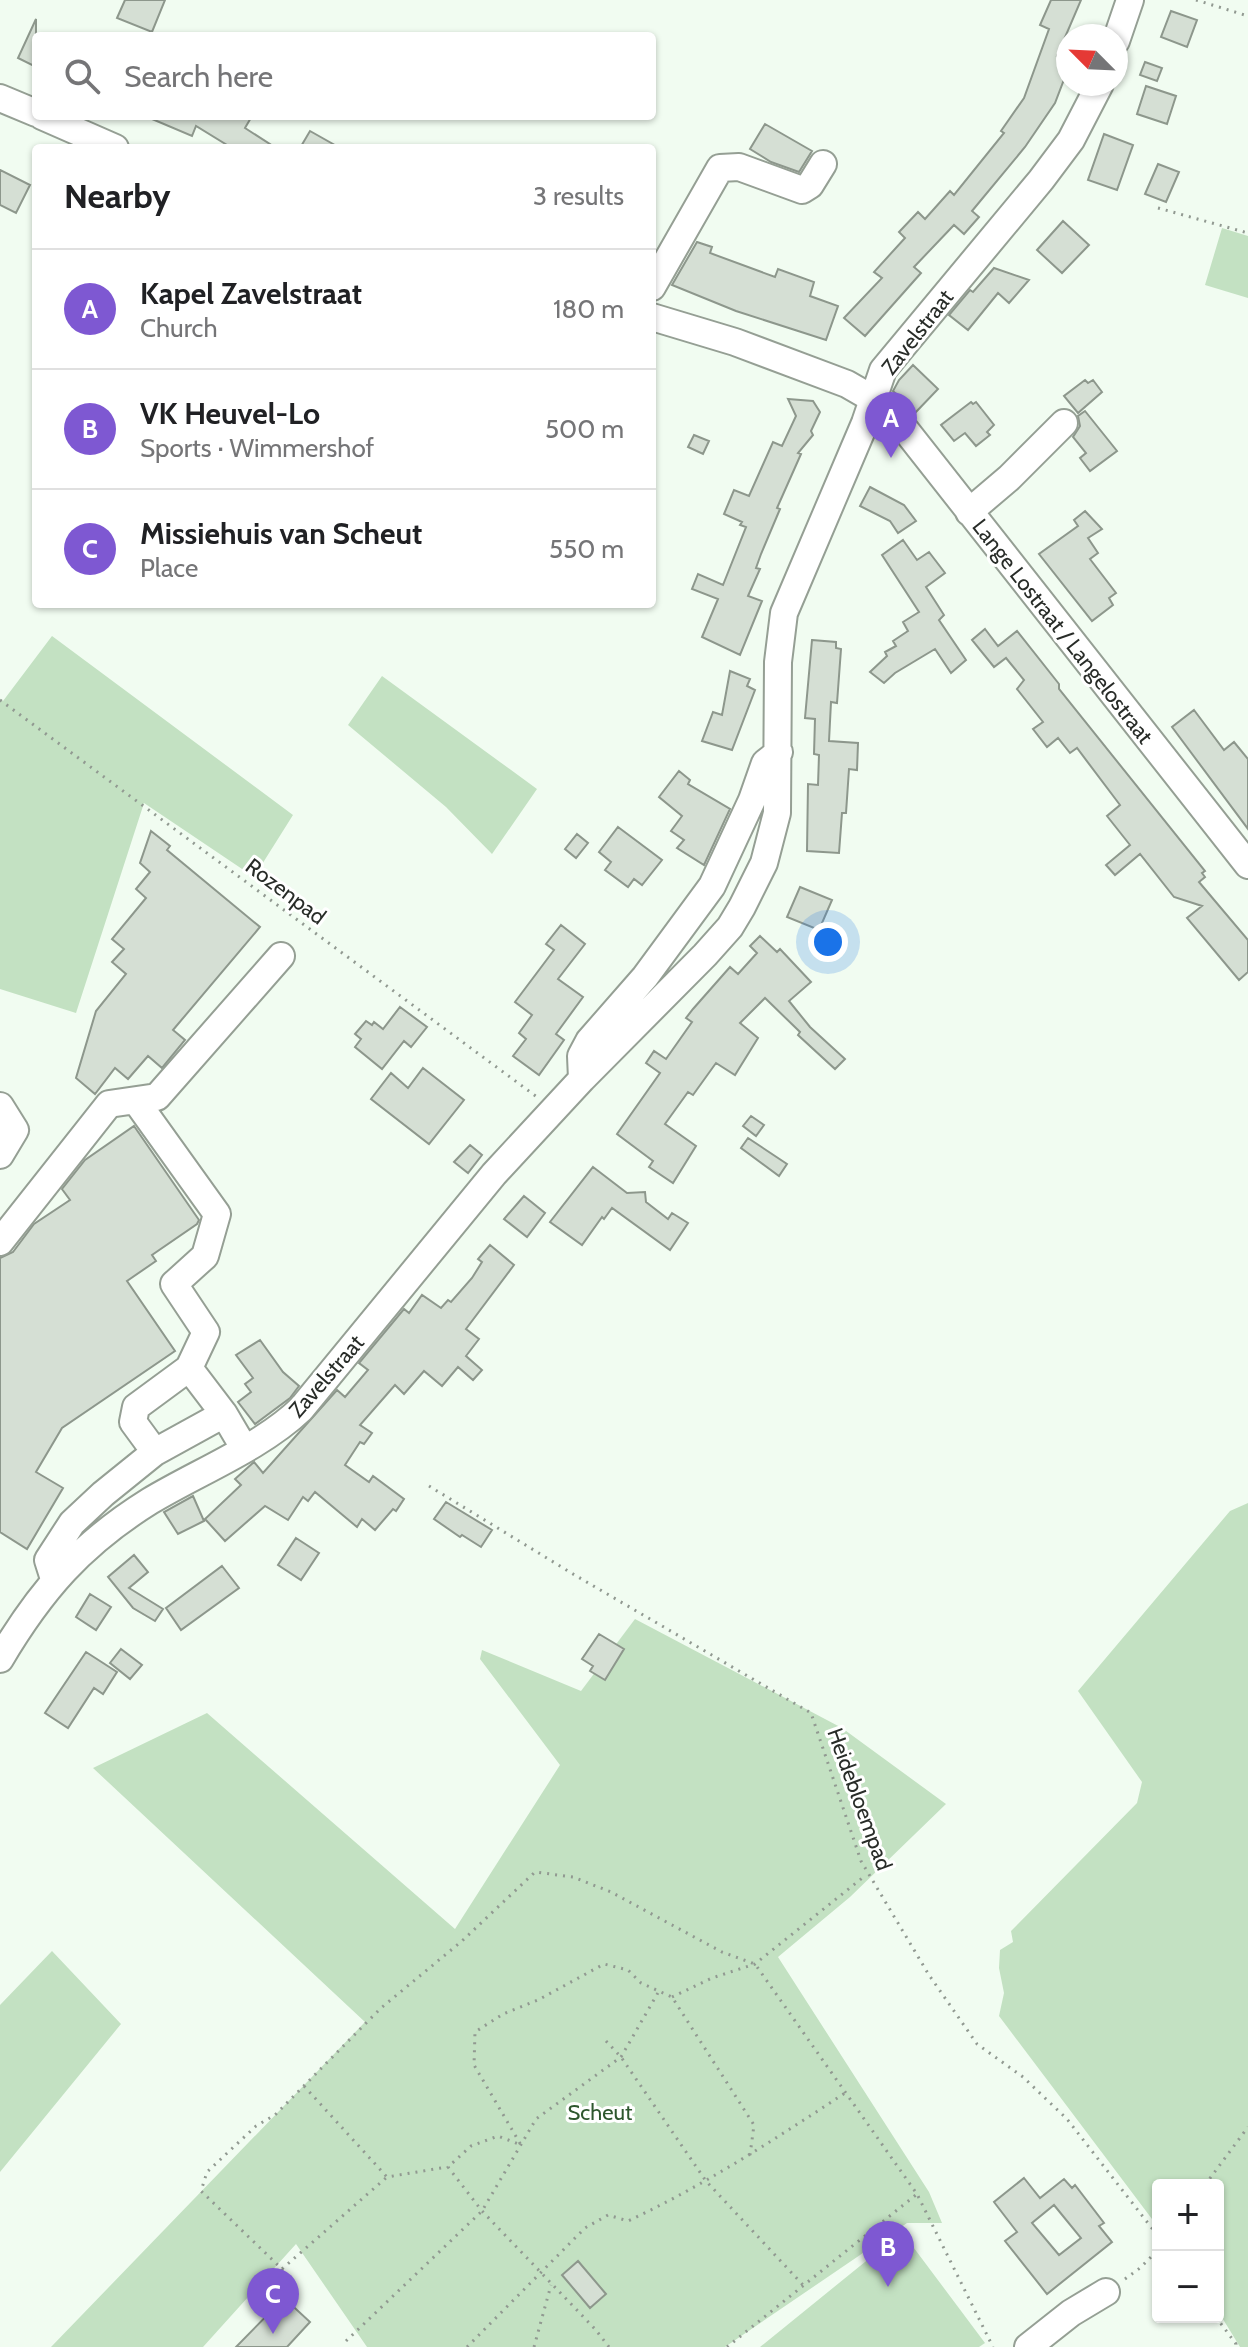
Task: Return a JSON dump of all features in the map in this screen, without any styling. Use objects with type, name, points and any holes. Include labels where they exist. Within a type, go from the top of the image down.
[{"type":"street","points":[[1122,24],[1130,0]]},
{"type":"street","name":"Zavelstraat","points":[[0,1659],[27,1614],[54,1579],[92,1542],[148,1502],[244,1448],[301,1409],[494,1174],[730,927],[764,863],[777,813],[778,662],[784,613],[883,370],[1041,180],[1071,140],[1094,96]]},
{"type":"street","points":[[0,98],[32,111]]},
{"type":"street","points":[[51,120],[106,144]]},
{"type":"street","points":[[656,280],[720,168],[739,167],[802,190],[810,185],[823,164]]},
{"type":"street","name":"Lange Lostraat / Langelostraat","points":[[656,318],[749,347],[847,384],[873,399],[904,428],[1248,865]]},
{"type":"street","points":[[969,512],[1009,478],[1064,423]]},
{"type":"street","points":[[582,1079],[581,1056],[589,1041],[645,977],[712,886],[752,800],[765,763],[779,752]]},
{"type":"street","points":[[0,1242],[109,1104],[157,1097],[281,956]]},
{"type":"street","points":[[136,1101],[217,1214],[205,1256],[174,1284],[206,1332],[189,1368],[136,1407],[133,1422],[155,1452]]},
{"type":"street","points":[[0,1106],[15,1130],[0,1155]]},
{"type":"street","points":[[189,1368],[224,1414],[244,1448]]},
{"type":"street","points":[[54,1579],[48,1560],[72,1523],[155,1452],[224,1414]]},
{"type":"street","points":[[132,1470],[148,1502]]},
{"type":"street","points":[[1028,2347],[1071,2313],[1106,2292]]},
{"type":"path","points":[[1196,0],[1248,16]]},
{"type":"path","points":[[1158,208],[1248,233]]},
{"type":"path","name":"Rozenpad","points":[[0,700],[553,1109]]},
{"type":"path","name":"Heidebloempad","points":[[429,1486],[811,1713],[868,1874],[929,1975],[977,2044],[1023,2077],[1067,2119],[1152,2228]]},
{"type":"path","points":[[282,2269],[201,2191],[207,2172],[256,2126],[275,2115],[381,2008],[462,1941],[535,1872],[573,1877],[611,1892],[722,1952],[755,1964],[917,2194],[993,2347]]},
{"type":"path","points":[[672,1997],[712,1978],[755,1964],[868,1874]]},
{"type":"path","points":[[521,2145],[474,2065],[475,2032],[503,2014],[538,2000],[604,1964],[628,1970],[641,1983],[672,1997],[754,2125],[750,2155]]},
{"type":"path","points":[[346,2341],[482,2211],[536,2119],[621,2057],[659,1991]]},
{"type":"path","points":[[606,2041],[621,2057],[706,2181],[803,2285]]},
{"type":"path","points":[[304,2086],[387,2177]]},
{"type":"path","points":[[467,2347],[585,2228],[608,2215],[628,2221],[706,2181],[845,2093]]},
{"type":"path","points":[[1209,2179],[1248,2127]]},
{"type":"path","points":[[281,2279],[282,2269],[387,2177],[448,2167],[471,2146],[498,2136],[521,2145]]},
{"type":"path","points":[[448,2167],[482,2211],[609,2347]]},
{"type":"path","points":[[727,2347],[917,2194]]},
{"type":"path","points":[[1140,2268],[1157,2251]]},
{"type":"path","points":[[534,2347],[552,2283]]},
{"type":"path","points":[[1220,2323],[1236,2344],[1235,2347]]},
{"type":"green space","points":[[1222,228],[1248,236],[1248,298],[1205,285]]},
{"type":"green space","points":[[52,636],[293,815],[254,877],[144,803],[76,1013],[0,989],[0,699],[3,701]]},
{"type":"green space","points":[[382,676],[537,789],[492,854],[446,807],[348,725]]},
{"type":"green space","points":[[1248,1503],[1248,2347],[1240,2347],[1224,2321],[1224,2179],[1152,2179],[1152,2219],[999,2016],[1004,1993],[999,1968],[1000,1950],[1013,1942],[1011,1931],[1137,1803],[1142,1782],[1078,1691],[1230,1511]]},
{"type":"green space","name":"Scheut","points":[[635,1619],[842,1728],[946,1804],[850,1897],[778,1957],[929,2192],[942,2223],[907,2223],[725,2347],[367,2347],[296,2244],[203,2347],[51,2347],[365,2022],[93,1768],[207,1713],[455,1929],[560,1765],[480,1659],[482,1650],[581,1691]]},
{"type":"green space","points":[[52,1951],[121,2024],[0,2172],[0,2005]]},
{"type":"green space","points":[[902,2232],[985,2343],[979,2347],[760,2347]]},
{"type":"building","points":[[125,0],[165,0],[152,32],[117,18]]},
{"type":"building","points":[[1051,0],[1081,0],[1071,24],[1056,24],[1058,96],[1055,103],[1025,147],[972,211],[979,217],[964,234],[954,225],[914,267],[921,273],[865,336],[844,318],[882,278],[874,272],[905,238],[899,232],[918,212],[925,219],[950,191],[954,195],[1004,133],[1001,131],[1024,98],[1049,29],[1040,25]]},
{"type":"building","points":[[1171,11],[1197,20],[1187,47],[1161,37]]},
{"type":"building","points":[[36,19],[36,32],[32,32],[32,65],[18,58]]},
{"type":"building","points":[[1145,62],[1162,68],[1157,81],[1140,75]]},
{"type":"building","points":[[1146,86],[1176,96],[1167,124],[1137,114]]},
{"type":"building","points":[[154,120],[250,120],[245,128],[270,144],[225,144],[196,126],[192,136]]},
{"type":"building","points":[[765,124],[812,151],[799,172],[771,162],[750,149]]},
{"type":"building","points":[[310,131],[333,144],[302,144]]},
{"type":"building","points":[[1104,134],[1133,145],[1117,190],[1088,180]]},
{"type":"building","points":[[1158,164],[1179,172],[1166,202],[1145,194]]},
{"type":"building","points":[[0,170],[30,185],[16,213],[0,205]]},
{"type":"building","points":[[1063,221],[1089,245],[1062,273],[1037,250]]},
{"type":"building","points":[[697,242],[712,247],[710,253],[775,277],[778,269],[814,282],[810,296],[838,306],[826,340],[736,311],[672,285]]},
{"type":"building","points":[[994,268],[1029,280],[1009,303],[998,293],[968,330],[949,315]]},
{"type":"building","points":[[913,365],[938,389],[915,413],[893,391]]},
{"type":"building","points":[[1085,380],[1088,383],[1093,380],[1102,392],[1078,413],[1064,396]]},
{"type":"building","points":[[788,399],[813,401],[820,412],[811,431],[813,435],[798,453],[801,454],[777,508],[780,509],[756,568],[760,569],[748,596],[762,601],[740,655],[702,637],[718,599],[692,589],[698,574],[723,585],[746,527],[724,514],[734,490],[749,496],[773,442],[782,446],[796,416]]},
{"type":"building","points":[[971,402],[976,402],[994,425],[987,432],[990,435],[976,446],[965,433],[954,441],[941,425]]},
{"type":"building","points":[[1085,411],[1117,451],[1090,471],[1080,458],[1086,453],[1073,437],[1080,426],[1078,416]]},
{"type":"building","points":[[694,435],[709,441],[703,454],[688,447]]},
{"type":"building","points":[[870,487],[904,505],[916,521],[898,533],[890,521],[860,506]]},
{"type":"building","points":[[1085,511],[1102,529],[1088,538],[1098,553],[1090,559],[1116,593],[1109,598],[1113,605],[1092,621],[1039,554],[1078,526],[1074,520]]},
{"type":"building","points":[[903,540],[917,560],[929,552],[945,573],[926,587],[944,615],[939,620],[966,660],[951,673],[935,649],[884,683],[870,672],[887,656],[885,652],[896,646],[893,641],[908,631],[903,622],[919,612],[882,555]]},
{"type":"building","points":[[985,629],[998,646],[1017,631],[1059,684],[1059,689],[1205,871],[1202,873],[1205,877],[1199,882],[1248,940],[1248,972],[1239,980],[1187,918],[1202,906],[1174,897],[1140,854],[1115,875],[1106,865],[1130,845],[1107,816],[1120,805],[1077,748],[1070,753],[1058,738],[1047,747],[1033,729],[1043,722],[1017,689],[1024,680],[1006,658],[994,667],[972,640]]},
{"type":"building","points":[[812,640],[836,642],[836,648],[841,649],[837,703],[831,702],[829,741],[858,743],[857,770],[849,769],[839,853],[807,851],[808,784],[818,785],[819,755],[814,754],[815,719],[805,718]]},
{"type":"building","points":[[730,671],[750,679],[747,686],[755,690],[732,750],[702,741],[713,712],[722,715]]},
{"type":"building","points":[[1194,710],[1224,750],[1234,742],[1248,759],[1248,829],[1172,727]]},
{"type":"building","points":[[679,771],[690,780],[688,784],[730,809],[704,865],[677,848],[684,840],[671,831],[682,816],[659,797]]},
{"type":"building","points":[[618,827],[662,860],[642,885],[634,879],[628,887],[605,870],[611,862],[599,852]]},
{"type":"building","points":[[151,831],[170,846],[167,850],[260,927],[173,1030],[185,1040],[162,1068],[148,1056],[128,1079],[115,1068],[95,1094],[76,1078],[96,1011],[126,974],[112,962],[124,949],[112,939],[146,898],[136,889],[150,872],[140,863]]},
{"type":"building","points":[[577,834],[588,843],[576,858],[565,849]]},
{"type":"building","points":[[800,887],[832,900],[819,930],[787,917]]},
{"type":"building","points":[[561,925],[585,944],[558,979],[583,997],[556,1034],[564,1040],[539,1075],[513,1056],[526,1039],[519,1033],[532,1015],[515,1002],[554,950],[546,944]]},
{"type":"building","points":[[760,936],[777,952],[780,949],[811,982],[789,1001],[810,1027],[845,1059],[835,1069],[798,1035],[800,1032],[765,998],[740,1023],[758,1038],[735,1075],[716,1063],[693,1095],[688,1092],[665,1124],[696,1146],[673,1183],[649,1167],[653,1161],[617,1134],[660,1073],[646,1063],[654,1051],[666,1059],[692,1022],[686,1018],[730,967],[738,974],[757,953],[750,946]]},
{"type":"building","points":[[400,1007],[427,1027],[411,1047],[404,1041],[382,1069],[355,1047],[361,1039],[355,1034],[366,1021],[372,1025],[374,1022],[383,1029]]},
{"type":"building","points":[[423,1068],[464,1100],[429,1144],[371,1099],[391,1073],[408,1088]]},
{"type":"building","points":[[751,1116],[764,1125],[756,1136],[743,1126]]},
{"type":"building","points":[[134,1126],[199,1220],[152,1255],[156,1261],[127,1281],[175,1351],[62,1428],[36,1472],[63,1488],[27,1549],[0,1532],[0,1258],[13,1252],[34,1224],[70,1200],[62,1189],[85,1160]]},
{"type":"building","points":[[748,1138],[787,1164],[779,1176],[741,1148]]},
{"type":"building","points":[[470,1145],[482,1155],[468,1173],[454,1162]]},
{"type":"building","points":[[593,1167],[627,1193],[645,1192],[646,1202],[668,1219],[672,1213],[688,1223],[670,1250],[612,1208],[582,1245],[550,1222]]},
{"type":"building","points":[[524,1196],[545,1213],[527,1237],[504,1219]]},
{"type":"building","points":[[490,1245],[514,1265],[466,1329],[479,1339],[466,1356],[482,1370],[473,1380],[458,1367],[442,1386],[424,1371],[404,1394],[395,1385],[360,1425],[372,1433],[364,1444],[360,1442],[345,1465],[369,1482],[373,1476],[404,1499],[396,1511],[393,1509],[375,1530],[362,1519],[357,1527],[315,1492],[308,1501],[303,1497],[288,1520],[265,1506],[225,1541],[205,1519],[241,1485],[235,1479],[254,1462],[263,1473],[337,1390],[345,1397],[368,1370],[359,1363],[404,1309],[409,1313],[422,1295],[441,1308],[448,1300],[451,1302],[472,1278],[482,1262],[478,1259]]},
{"type":"building","points":[[260,1340],[283,1372],[299,1386],[290,1398],[255,1424],[238,1402],[251,1392],[245,1384],[253,1378],[236,1355]]},
{"type":"building","points":[[193,1496],[204,1521],[178,1534],[164,1512]]},
{"type":"building","points":[[446,1502],[492,1530],[481,1547],[434,1519]]},
{"type":"building","points":[[296,1538],[319,1553],[301,1580],[278,1565]]},
{"type":"building","points":[[134,1555],[148,1572],[129,1588],[163,1609],[155,1621],[133,1608],[108,1577]]},
{"type":"building","points":[[222,1566],[239,1588],[181,1630],[166,1608]]},
{"type":"building","points":[[90,1594],[111,1607],[96,1630],[76,1617]]},
{"type":"building","points":[[599,1634],[624,1649],[605,1680],[590,1671],[593,1666],[582,1659]]},
{"type":"building","points":[[121,1649],[142,1665],[130,1679],[110,1663]]},
{"type":"building","points":[[86,1652],[117,1672],[103,1694],[94,1688],[68,1728],[45,1713]]},
{"type":"building","points":[[1024,2178],[1040,2198],[1064,2179],[1072,2188],[1075,2185],[1104,2223],[1099,2226],[1112,2242],[1047,2294],[1005,2241],[1017,2232],[994,2202]],"holes":[[[1054,2205],[1081,2238],[1059,2255],[1032,2223]]]},
{"type":"building","points":[[578,2261],[606,2294],[590,2308],[562,2275]]},
{"type":"building","points":[[284,2298],[310,2322],[287,2347],[236,2347]]},
{"type":"place","name":"Kapel Zavelstraat","points":[[891,458]]},
{"type":"place","name":"VK Heuvel-Lo","points":[[888,2287]]},
{"type":"place","name":"Missiehuis van Scheut","points":[[273,2334]]}]
